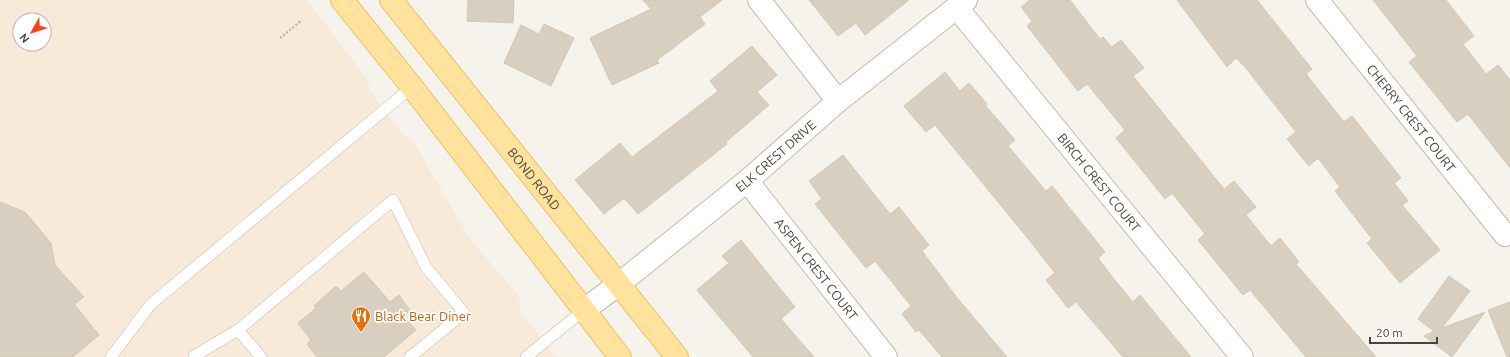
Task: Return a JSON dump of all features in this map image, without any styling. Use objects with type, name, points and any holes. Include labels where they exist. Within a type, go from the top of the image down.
[{"type":"main road","points":[[342,0],[620,357]]},
{"type":"main road","name":"BOND ROAD","points":[[391,0],[677,357]]},
{"type":"street","points":[[759,0],[838,102]]},
{"type":"street","name":"CHERRY CREST COURT","points":[[1317,0],[1505,235]]},
{"type":"street","name":"ELK CREST DRIVE","points":[[584,310],[619,284],[747,181],[838,102],[962,4]]},
{"type":"street","name":"BIRCH CREST COURT","points":[[962,4],[1242,357]]},
{"type":"street","name":"ASPEN CREST COURT","points":[[747,181],[886,357]]},
{"type":"lane","points":[[111,357],[151,304],[412,88]]},
{"type":"lane","points":[[194,356],[238,330],[393,200],[426,267],[464,313],[410,357]]},
{"type":"lane","points":[[526,357],[584,310]]},
{"type":"lane","points":[[238,330],[261,357]]},
{"type":"path","points":[[280,38],[302,20]]},
{"type":"shaded area","points":[[0,0],[307,0],[367,79],[371,92],[404,136],[413,141],[470,239],[518,295],[521,306],[519,311],[557,357],[0,357]]},
{"type":"building","points":[[468,0],[514,0],[513,23],[467,21]]},
{"type":"building","points":[[643,0],[722,0],[700,17],[705,24],[657,60],[659,63],[612,85],[590,38],[651,9]]},
{"type":"building","points":[[809,0],[909,0],[865,35],[856,23],[838,36]]},
{"type":"building","points":[[1030,0],[1070,0],[1100,39],[1103,37],[1112,47],[1121,40],[1144,68],[1133,76],[1224,189],[1234,181],[1256,207],[1246,215],[1271,246],[1280,238],[1299,262],[1296,264],[1376,357],[1306,357],[1250,290],[1243,295],[1198,240],[1205,234],[1172,193],[1165,199],[1116,138],[1125,130],[1087,84],[1078,91],[1027,26],[1032,21],[1021,7]]},
{"type":"building","points":[[1177,0],[1257,0],[1312,69],[1306,74],[1344,122],[1352,116],[1401,178],[1394,183],[1408,201],[1402,205],[1440,250],[1400,283],[1367,243],[1372,239],[1335,191],[1340,187],[1318,158],[1309,166],[1287,139],[1296,132],[1245,67],[1236,58],[1227,67]]},
{"type":"building","points":[[1373,0],[1446,0],[1474,36],[1463,44],[1486,74],[1498,65],[1510,80],[1510,168],[1468,114],[1457,122],[1409,62],[1417,56]]},
{"type":"building","points":[[544,24],[574,38],[551,86],[504,63],[521,25],[539,34]]},
{"type":"building","points":[[752,46],[777,75],[757,92],[769,105],[726,142],[727,144],[638,214],[624,198],[604,214],[575,180],[620,143],[632,157],[718,91],[710,81]]},
{"type":"building","points":[[945,72],[960,91],[969,83],[987,104],[985,105],[1015,140],[1008,146],[1046,191],[1052,186],[1105,252],[1098,258],[1113,278],[1133,302],[1140,295],[1191,357],[1123,357],[1076,302],[1068,308],[1046,280],[1055,273],[1030,241],[935,125],[926,132],[904,106]]},
{"type":"building","points":[[843,155],[890,214],[899,207],[929,245],[922,251],[958,299],[1007,357],[942,357],[919,330],[916,332],[902,314],[911,306],[875,261],[866,268],[815,204],[822,199],[809,181]]},
{"type":"building","points":[[0,202],[25,212],[51,243],[55,265],[84,297],[74,304],[99,335],[73,357],[0,357]]},
{"type":"building","points":[[741,240],[795,307],[781,319],[814,357],[753,357],[697,290],[729,263],[722,256]]},
{"type":"building","points":[[364,272],[390,302],[399,295],[410,310],[405,318],[416,330],[384,357],[317,357],[307,344],[311,340],[298,323],[316,308],[314,306],[336,286],[341,291]]},
{"type":"building","points":[[1449,276],[1470,291],[1442,328],[1485,312],[1452,357],[1424,336],[1434,331],[1418,319]]},
{"type":"building","points":[[1510,302],[1510,357],[1507,357],[1488,310]]},
{"type":"place","name":"Black Bear Diner","points":[[361,333]]}]
